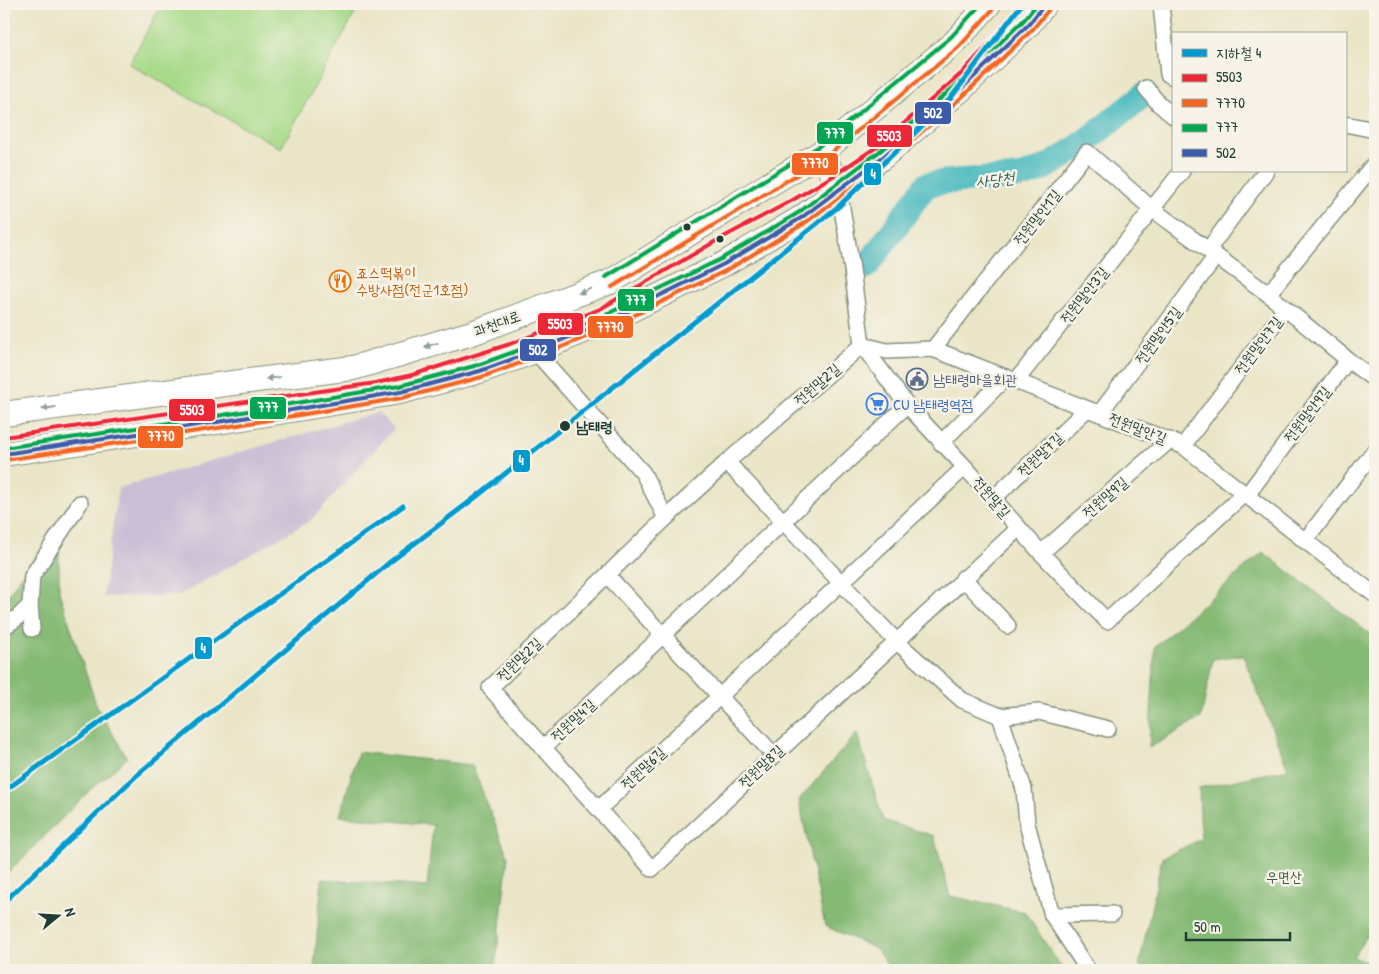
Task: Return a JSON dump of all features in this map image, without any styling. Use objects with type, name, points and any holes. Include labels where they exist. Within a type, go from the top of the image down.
[{"type":"main road","name":"과천대로","points":[[4,414],[353,368],[472,333],[610,282],[822,152],[954,42],[989,4]]},
{"type":"main road","points":[[4,454],[400,392],[480,371],[535,352],[606,322],[724,264],[802,218],[884,156],[958,92],[1029,24],[1045,4]]},
{"type":"main road","points":[[822,152],[839,190]]},
{"type":"main road","points":[[93,403],[98,440]]},
{"type":"street","points":[[1161,4],[1168,74],[1172,76]]},
{"type":"street","points":[[1146,88],[1159,104],[1172,115]]},
{"type":"street","points":[[1346,124],[1375,130]]},
{"type":"street","name":"전원말안1길","points":[[933,349],[1088,152],[1152,209]]},
{"type":"street","name":"전원말안7길","points":[[1268,294],[1375,163]]},
{"type":"street","name":"전원말안3길","points":[[942,443],[1011,379],[1181,172]]},
{"type":"street","name":"전원말안5길","points":[[1094,411],[1212,253],[1265,172]]},
{"type":"street","name":"전원말길","points":[[839,190],[862,345],[907,405],[1041,553],[1107,621],[1246,494]]},
{"type":"street","points":[[1152,209],[1268,294],[1285,309]]},
{"type":"street","name":"전원말안7길","points":[[1176,443],[1285,309],[1348,360]]},
{"type":"street","name":"전원말안길","points":[[862,345],[888,351],[933,349],[1176,443],[1246,494],[1305,541],[1373,589]]},
{"type":"street","name":"전원말2길","points":[[543,748],[490,688],[666,518],[727,462],[862,345]]},
{"type":"street","points":[[535,352],[643,473],[666,518]]},
{"type":"street","points":[[1348,360],[1375,380]]},
{"type":"street","name":"전원말안9길","points":[[1246,494],[1348,360]]},
{"type":"street","name":"전원말4길","points":[[599,809],[543,748],[907,405]]},
{"type":"street","name":"전원말7길","points":[[993,499],[1094,411]]},
{"type":"street","name":"전원말9길","points":[[1041,553],[1176,443]]},
{"type":"street","points":[[1305,541],[1375,450]]},
{"type":"street","points":[[727,462],[896,641],[962,700],[1000,716],[1040,712],[1108,729]]},
{"type":"street","name":"전원말6길","points":[[599,809],[965,467]]},
{"type":"street","points":[[32,629],[30,605],[32,576],[80,503]]},
{"type":"street","name":"전원말8길","points":[[599,809],[652,869],[773,754],[1018,528]]},
{"type":"street","points":[[607,575],[773,754]]},
{"type":"street","points":[[963,578],[1008,626]]},
{"type":"street","points":[[4,628],[30,605]]},
{"type":"street","points":[[1000,716],[1024,788],[1027,824],[1052,914],[1088,970]]},
{"type":"street","points":[[1052,914],[1112,914]]},
{"type":"shaded area","points":[[378,412],[394,429],[311,520],[180,595],[103,597],[118,488]]},
{"type":"green space","points":[[162,4],[360,4],[281,148],[129,64]]},
{"type":"green space","points":[[59,552],[59,592],[97,707],[127,758],[89,791],[4,877],[4,601],[37,554]]},
{"type":"green space","name":"우면산","points":[[1263,552],[1375,638],[1375,923],[1353,957],[1375,965],[1375,970],[1165,970],[1139,966],[1162,858],[1201,839],[1199,788],[1288,769],[1243,655],[1213,659],[1201,718],[1149,748],[1155,647]]},
{"type":"green space","points":[[857,733],[883,820],[934,836],[950,896],[1025,912],[1063,970],[891,970],[876,949],[825,926],[799,800]]},
{"type":"green space","points":[[358,752],[472,765],[508,857],[495,970],[314,970],[322,879],[427,887],[433,825],[340,816]]},
{"type":"waterway","name":"사당천","points":[[861,269],[868,265],[926,185],[950,181],[1009,178],[1036,171],[1052,164],[1086,141],[1145,94]]},
{"type":"metro line","name":"4","points":[[4,902],[137,775],[390,562],[476,497],[839,206],[950,99],[1022,4]]},
{"type":"metro line","name":"4","points":[[4,791],[403,506]]},
{"type":"transit line","name":"777","points":[[606,277],[818,147],[951,37],[981,4]]},
{"type":"transit line","name":"5503","points":[[4,437],[376,383],[412,375],[510,344],[600,309],[716,241],[791,201],[878,146],[962,73],[1025,4]]},
{"type":"transit line","name":"777","points":[[4,448],[399,386],[478,365],[603,316],[721,259],[798,213],[880,151],[954,87],[1024,20],[1037,4]]},
{"type":"transit line","name":"502","points":[[4,454],[400,392],[480,371],[606,322],[724,264],[801,218],[884,156],[958,92],[1029,24],[1045,4]]},
{"type":"transit line","name":"7770","points":[[612,287],[826,157],[959,47],[994,8]]},
{"type":"transit line","name":"7770","points":[[5,460],[402,398],[482,377],[608,328],[727,270],[805,223],[888,161],[962,97],[1033,29],[1050,8]]},
{"type":"place","name":"죠스떡볶이 수방사점(전군1호점)","points":[[340,281]]},
{"type":"place","name":"남태령마을회관","points":[[917,379]]},
{"type":"place","name":"CU 남태령역점","points":[[877,404]]},
{"type":"place","name":"남태령","points":[[565,426]]}]
